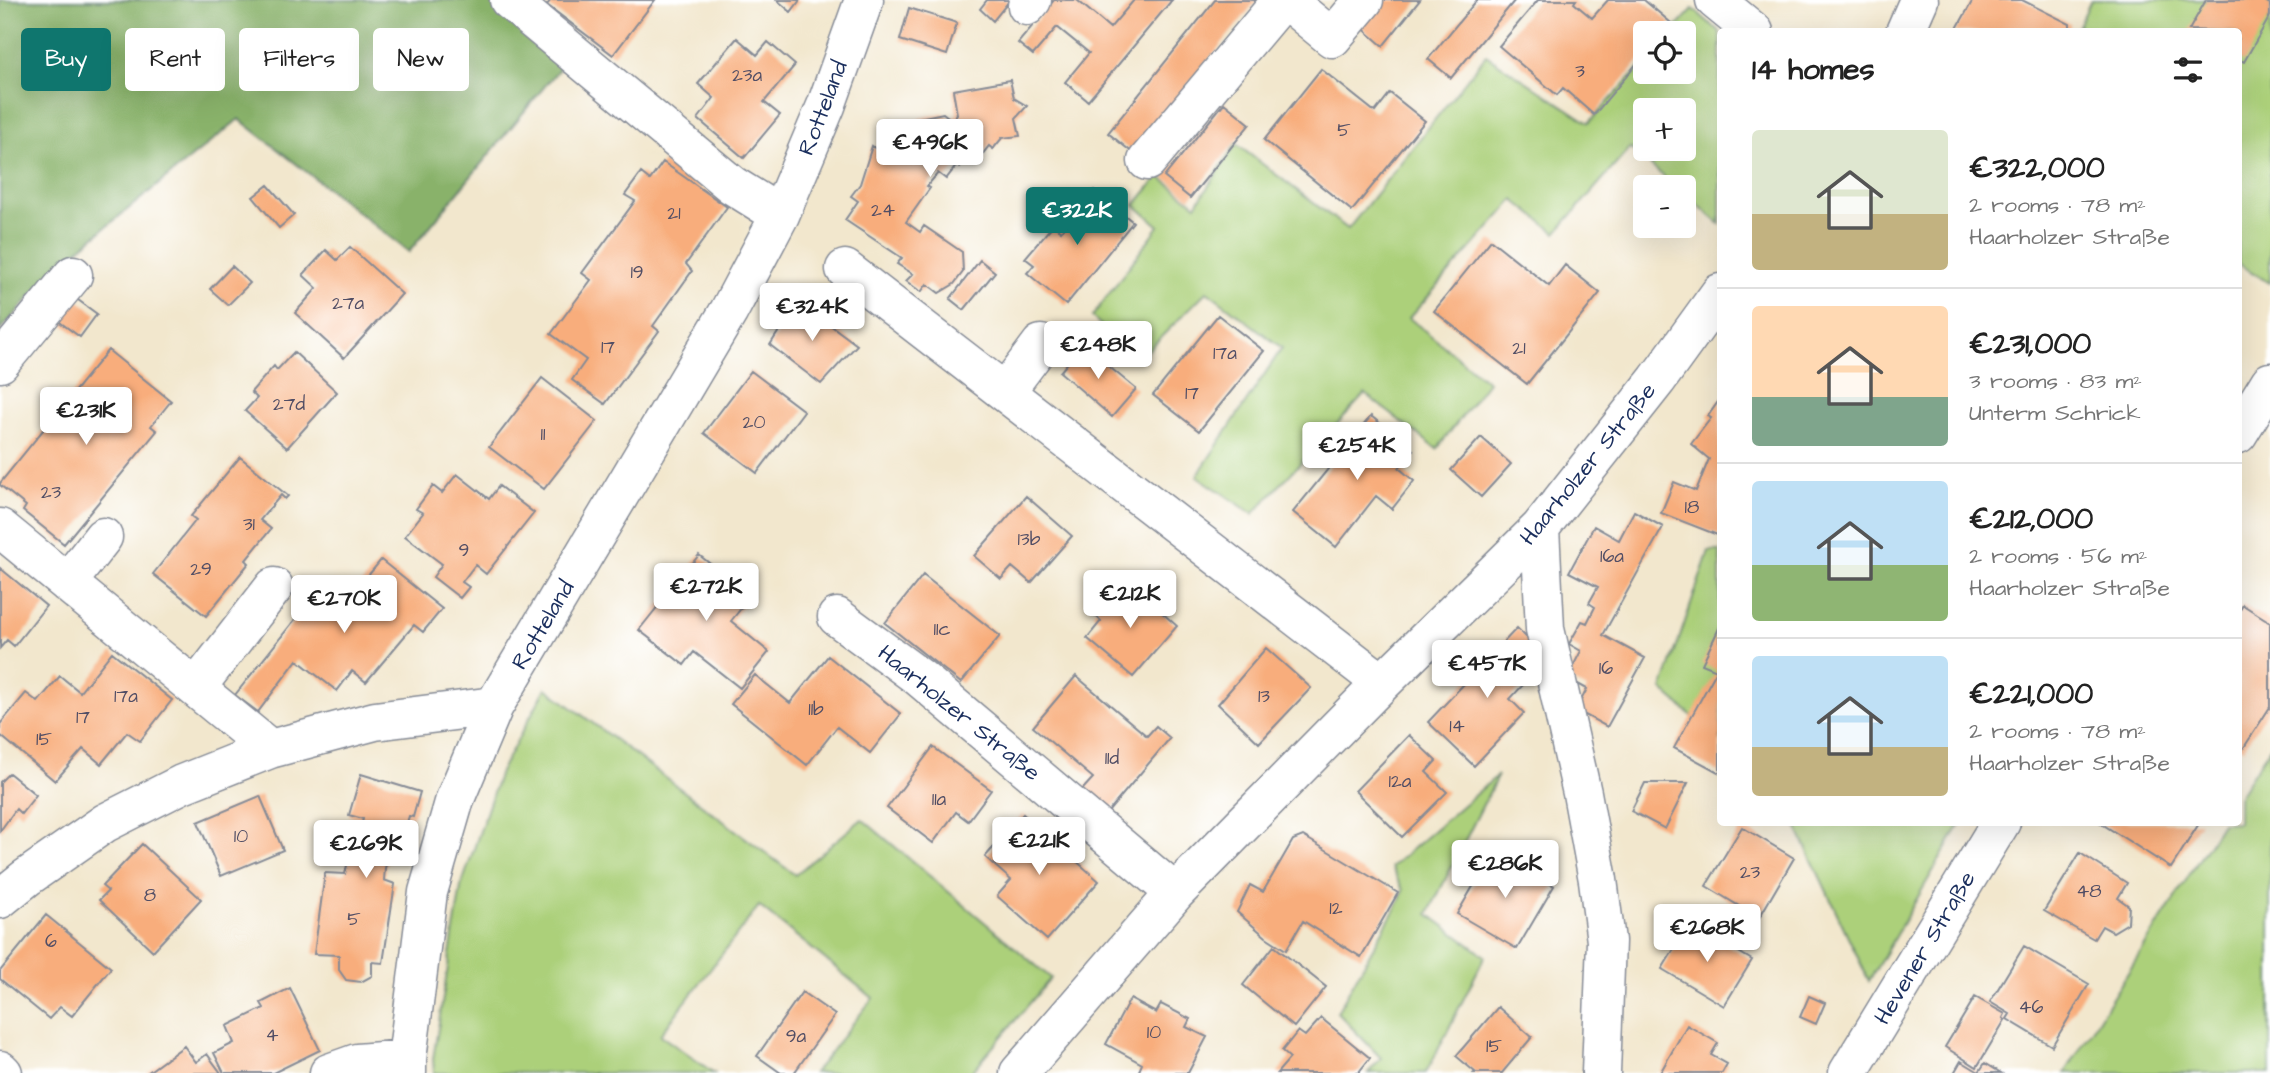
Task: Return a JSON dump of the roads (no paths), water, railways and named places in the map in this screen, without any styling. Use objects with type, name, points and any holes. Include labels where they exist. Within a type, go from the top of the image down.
[{"type":"street","points":[[509,0],[732,184],[780,215]]},
{"type":"street","name":"Rotteland","points":[[407,1066],[428,892],[455,799],[494,706],[729,311],[780,215],[826,106],[864,0]]},
{"type":"street","points":[[1147,160],[1284,0],[1332,38],[1364,0]]},
{"type":"street","points":[[1716,0],[1750,28]]},
{"type":"street","points":[[1907,28],[1919,0]]},
{"type":"street","points":[[845,270],[1382,683]]},
{"type":"street","points":[[0,363],[73,275]]},
{"type":"street","name":"Haarholzer Straße","points":[[1019,1073],[1175,893],[1539,528],[1657,380],[1717,297]]},
{"type":"street","points":[[1005,392],[1041,344]]},
{"type":"street","points":[[2242,428],[2270,382]]},
{"type":"street","points":[[1539,528],[1545,629],[1598,880],[1606,942],[1601,1073]]},
{"type":"street","points":[[11,537],[270,749]]},
{"type":"street","points":[[67,583],[103,537]]},
{"type":"street","points":[[195,688],[274,587]]},
{"type":"street","name":"Haarholzer Straße","points":[[837,617],[920,678],[1175,893]]},
{"type":"street","points":[[0,899],[105,823],[182,784],[270,749],[375,721],[494,706]]},
{"type":"street","name":"Hevener Straße","points":[[1848,1073],[1999,826]]},
{"type":"street","points":[[329,1073],[357,1063],[407,1066]]}]
